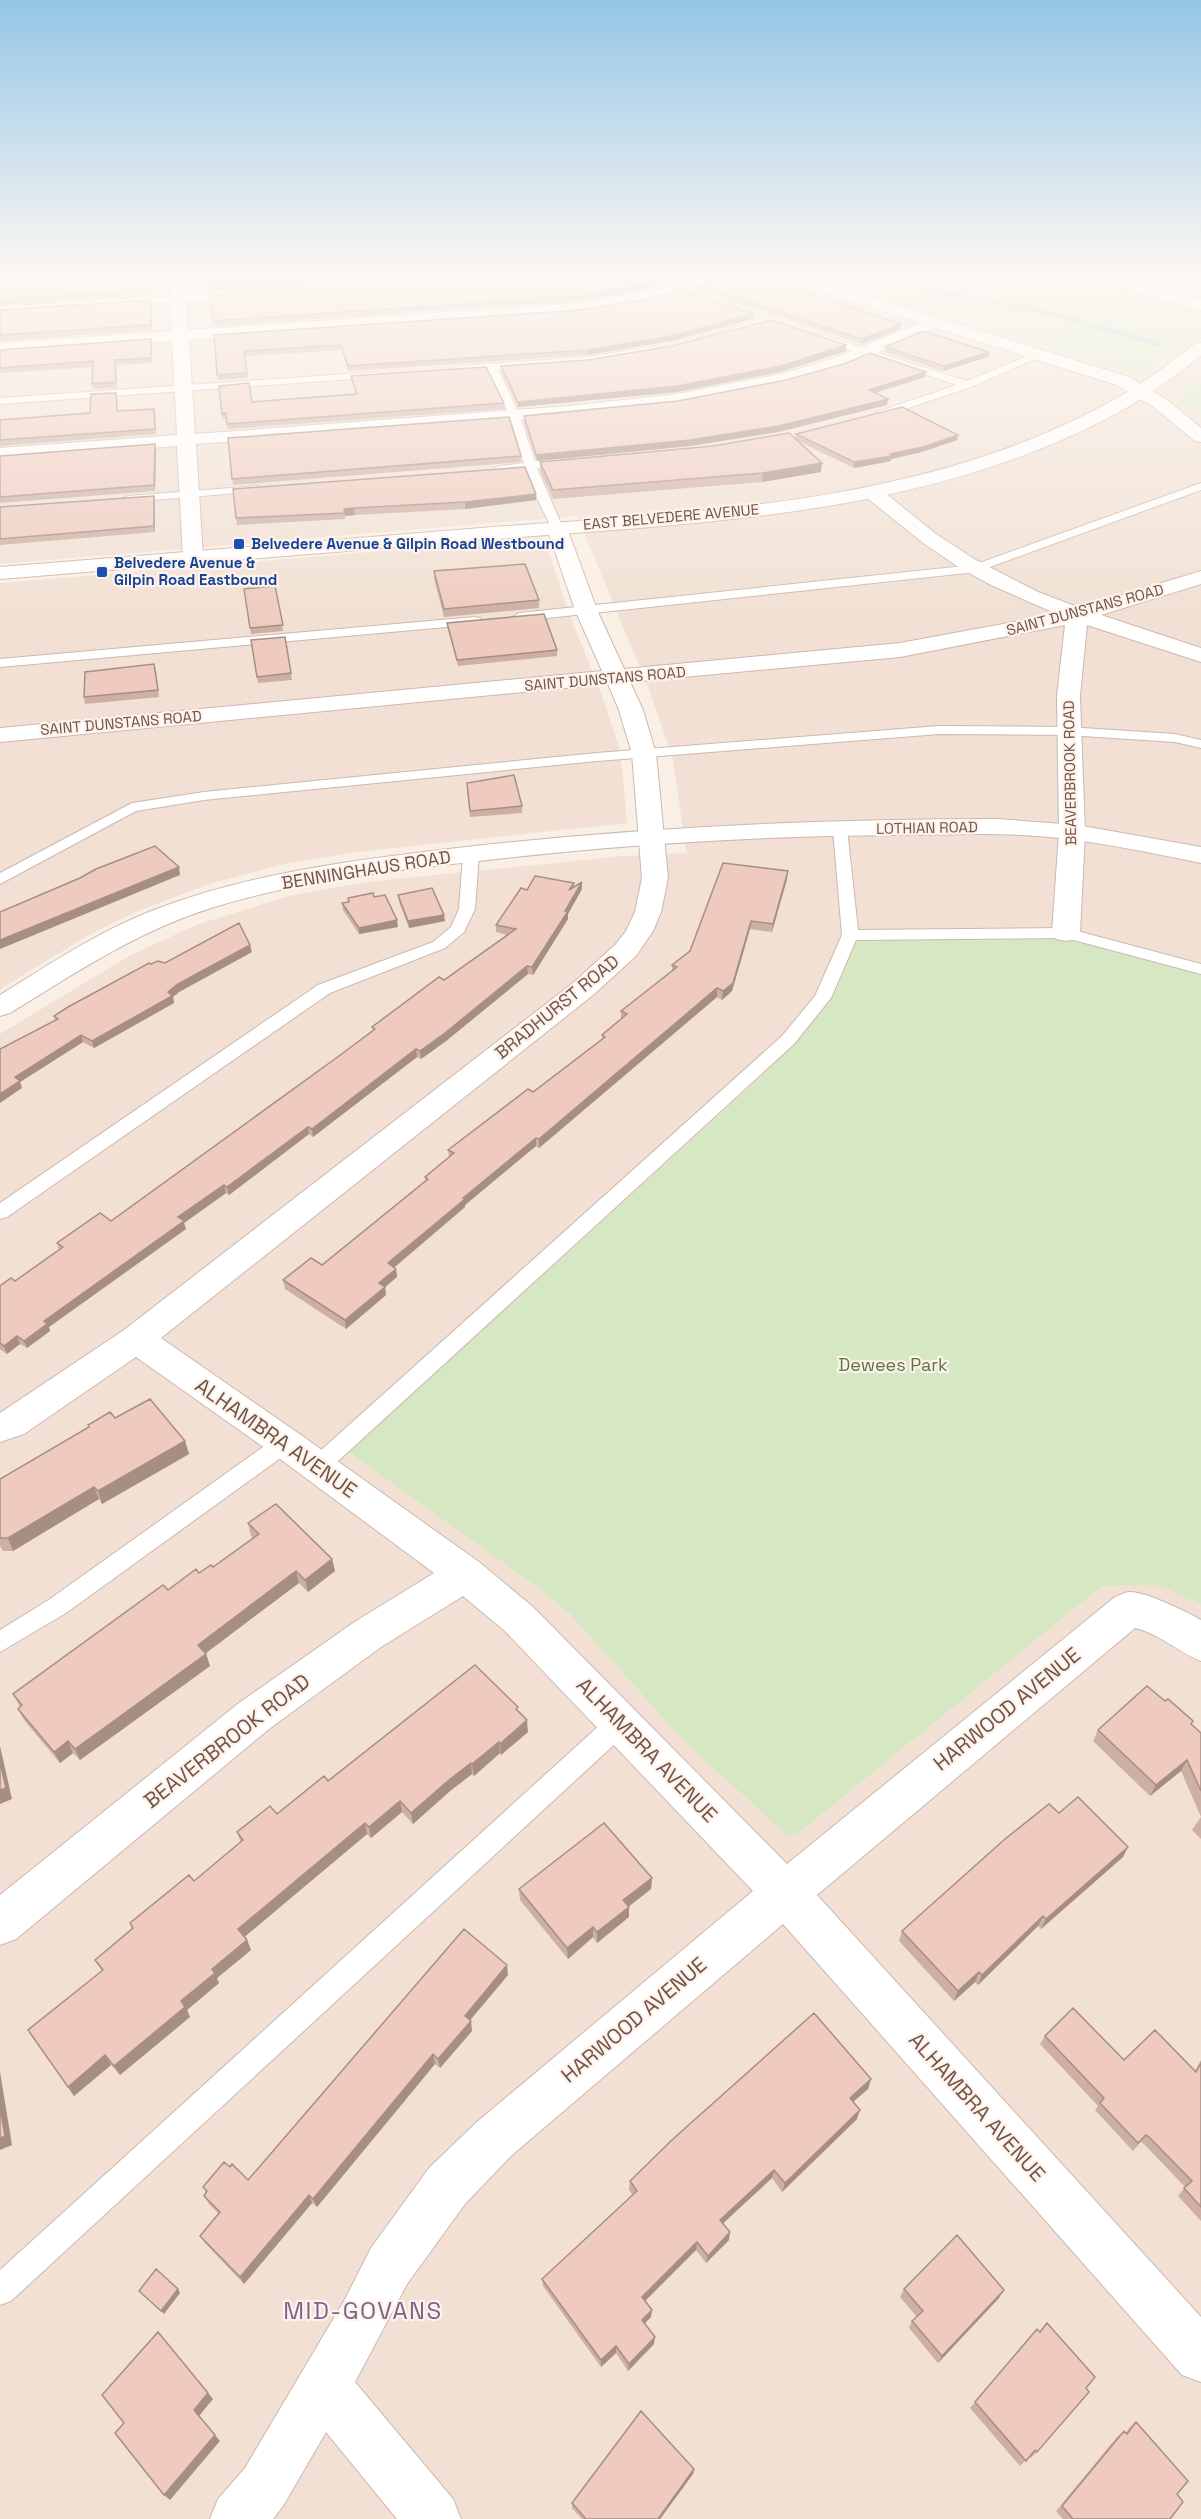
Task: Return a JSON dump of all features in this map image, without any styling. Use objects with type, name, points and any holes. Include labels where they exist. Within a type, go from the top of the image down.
[{"type":"street","points":[[184,393],[193,557]]},
{"type":"street","points":[[0,454],[514,415],[673,399],[704,393]]},
{"type":"street","name":"EAST BELVEDERE AVENUE","points":[[0,573],[731,512],[873,493],[971,468],[1019,451],[1099,416],[1139,393]]},
{"type":"street","points":[[1144,393],[1201,437]]},
{"type":"street","points":[[873,493],[938,545],[1016,588],[1078,615],[1201,655]]},
{"type":"street","name":"BRADHURST ROAD","points":[[136,1339],[608,968],[626,950],[648,912],[655,878],[644,754],[618,678],[586,610],[556,528]]},
{"type":"street","name":"SAINT DUNSTANS ROAD","points":[[0,735],[900,650],[1042,625],[1201,577]]},
{"type":"street","name":"BEAVERBROOK ROAD","points":[[1066,933],[1072,832],[1067,730],[1070,648],[1078,615]]},
{"type":"street","name":"LOTHIAN ROAD","points":[[650,836],[840,829],[1001,827],[1072,832],[1201,855]]},
{"type":"street","name":"BENNINGHAUS ROAD","points":[[0,1007],[108,942],[186,908],[314,875],[471,854],[650,836]]},
{"type":"street","points":[[0,1428],[11,1424],[136,1339]]},
{"type":"street","name":"ALHAMBRA AVENUE","points":[[136,1339],[285,1443],[465,1574],[519,1619],[784,1893],[1201,2356]]},
{"type":"street","name":"BEAVERBROOK ROAD","points":[[0,1923],[254,1716],[367,1635],[465,1574]]},
{"type":"street","name":"HARWOOD AVENUE","points":[[238,2519],[264,2487],[362,2319],[389,2266],[447,2186],[495,2138],[784,1893],[1129,1609],[1153,1614],[1183,1628],[1201,1643]]},
{"type":"street","points":[[323,2386],[433,2519]]},
{"type":"lane","points":[[0,401],[120,393]]},
{"type":"lane","points":[[504,393],[514,415],[542,502],[556,528]]},
{"type":"lane","points":[[865,418],[944,393]]},
{"type":"lane","points":[[482,471],[579,460]]},
{"type":"lane","points":[[0,663],[586,610],[976,568],[1201,486]]},
{"type":"lane","points":[[118,499],[272,488]]},
{"type":"lane","points":[[0,879],[132,807],[204,796],[644,754],[939,730],[1067,730],[1175,738],[1201,744]]},
{"type":"lane","points":[[317,1467],[788,1040],[823,998],[850,934],[840,829]]},
{"type":"lane","points":[[0,1212],[324,989],[439,945],[458,929],[467,909],[471,854]]},
{"type":"lane","points":[[850,934],[1066,933],[1201,969]]},
{"type":"lane","points":[[0,1642],[58,1606],[285,1443]]},
{"type":"lane","points":[[0,2290],[621,1722]]},
{"type":"shaded area","points":[[0,393],[1186,393],[1177,399],[1201,417],[1201,974],[851,948],[838,987],[775,1064],[539,1588],[570,1614],[680,1737],[800,1832],[1102,1586],[1159,1585],[1201,1604],[1201,2519],[0,2519],[0,1034],[129,956],[196,925],[289,896],[366,882],[623,856],[687,853],[672,756],[649,689],[577,516],[0,564]]},
{"type":"shaded area","points":[[544,539],[620,749],[627,823],[365,851],[284,864],[209,884],[133,913],[87,936],[0,989],[0,583]]},
{"type":"green space","points":[[1186,393],[1201,393],[1201,417],[1177,399]]},
{"type":"green space","name":"Dewees Park","points":[[1061,938],[1201,974],[1201,1604],[1159,1585],[1102,1586],[800,1832],[788,1836],[680,1737],[570,1614],[539,1588],[349,1452],[775,1064],[838,987],[851,948],[861,941],[873,940]]},
{"type":"building","points":[[116,393],[117,411],[154,409],[155,429],[0,440],[0,420],[90,413],[91,394]]},
{"type":"building","points":[[220,393],[251,393],[252,402],[357,394],[499,393],[504,403],[227,424],[226,413],[222,414]]},
{"type":"building","points":[[514,393],[612,393],[518,402]]},
{"type":"building","points":[[721,393],[874,393],[888,399],[779,426],[690,440],[536,455],[524,416],[678,401]]},
{"type":"building","points":[[902,407],[958,435],[923,447],[890,454],[892,456],[854,462],[796,434]]},
{"type":"building","points":[[509,417],[521,456],[232,479],[228,438]]},
{"type":"building","points":[[789,433],[822,463],[763,473],[553,490],[540,462],[713,446]]},
{"type":"building","points":[[155,444],[154,485],[0,497],[0,456]]},
{"type":"building","points":[[525,467],[536,494],[465,502],[344,509],[345,513],[236,518],[233,489]]},
{"type":"building","points":[[154,496],[154,526],[0,539],[0,507]]},
{"type":"building","points":[[525,564],[539,600],[444,609],[434,571]]},
{"type":"building","points":[[275,586],[283,625],[250,628],[244,589]]},
{"type":"building","points":[[544,614],[557,650],[457,660],[447,623]]},
{"type":"building","points":[[285,637],[291,673],[257,677],[251,640]]},
{"type":"building","points":[[154,664],[158,690],[84,697],[85,672]]},
{"type":"building","points":[[514,775],[522,806],[470,811],[467,783]]},
{"type":"building","points":[[155,846],[179,867],[0,940],[0,912],[96,869]]},
{"type":"building","points":[[723,863],[788,871],[773,924],[751,921],[733,983],[723,991],[717,988],[388,1263],[396,1269],[379,1283],[385,1287],[345,1320],[283,1280],[311,1258],[322,1265],[428,1179],[425,1177],[454,1153],[448,1150],[528,1089],[533,1092],[605,1037],[602,1035],[627,1014],[621,1011],[677,967],[672,965],[690,951]]},
{"type":"building","points":[[535,876],[574,883],[569,890],[582,882],[565,911],[568,911],[532,967],[527,966],[445,1033],[420,1051],[416,1049],[312,1129],[308,1127],[227,1187],[224,1185],[178,1217],[184,1221],[44,1321],[47,1324],[24,1341],[17,1336],[4,1346],[0,1343],[0,1286],[11,1278],[15,1281],[63,1247],[57,1243],[100,1213],[111,1221],[339,1056],[375,1029],[372,1027],[439,977],[444,980],[516,929],[496,925],[521,888],[527,890]]},
{"type":"building","points":[[432,888],[444,915],[408,921],[398,895]]},
{"type":"building","points":[[373,893],[374,897],[385,895],[397,920],[359,928],[342,903],[349,902],[348,898]]},
{"type":"building","points":[[239,923],[250,945],[178,984],[168,992],[172,996],[92,1041],[81,1035],[15,1077],[20,1081],[0,1094],[0,1049],[58,1019],[54,1016],[149,963],[158,961],[165,963]]},
{"type":"building","points":[[150,1399],[185,1441],[98,1491],[94,1487],[8,1538],[0,1538],[0,1479],[89,1427],[88,1425],[110,1412],[115,1418]]},
{"type":"building","points":[[276,1504],[332,1559],[305,1580],[296,1571],[198,1645],[206,1654],[75,1749],[68,1741],[54,1752],[18,1709],[22,1705],[13,1694],[163,1585],[168,1590],[196,1569],[199,1573],[211,1565],[213,1567],[259,1534],[248,1523]]},
{"type":"building","points":[[475,1665],[518,1707],[516,1709],[527,1720],[500,1744],[499,1742],[449,1780],[411,1813],[400,1801],[369,1827],[365,1823],[238,1929],[247,1940],[212,1969],[215,1973],[181,2001],[185,2007],[114,2066],[105,2055],[68,2087],[28,2030],[103,1970],[95,1960],[133,1928],[130,1923],[189,1875],[194,1881],[243,1840],[237,1832],[270,1806],[277,1814],[324,1776],[328,1781]]},
{"type":"building","points":[[1147,1686],[1165,1701],[1168,1699],[1193,1721],[1191,1724],[1201,1733],[1201,1791],[1187,1760],[1156,1785],[1098,1730]]},
{"type":"building","points":[[0,1762],[6,1788],[0,1790]]},
{"type":"building","points":[[1078,1797],[1128,1847],[1046,1919],[1043,1916],[982,1975],[979,1972],[958,1991],[902,1931],[1005,1839],[1049,1804],[1059,1813]]},
{"type":"building","points":[[604,1823],[652,1878],[623,1900],[629,1907],[597,1932],[593,1927],[567,1948],[519,1889]]},
{"type":"building","points":[[464,1929],[507,1965],[465,2016],[471,2021],[438,2059],[433,2054],[313,2199],[309,2195],[240,2277],[200,2236],[220,2212],[204,2196],[207,2191],[203,2187],[224,2162],[230,2167],[232,2164],[248,2180]]},
{"type":"building","points":[[1073,2008],[1124,2060],[1155,2030],[1196,2072],[1201,2063],[1201,2207],[1184,2188],[1192,2181],[1149,2137],[1146,2135],[1138,2143],[1100,2103],[1104,2098],[1045,2036]]},
{"type":"building","points":[[814,2013],[871,2079],[850,2098],[860,2110],[785,2183],[774,2170],[720,2220],[730,2232],[708,2256],[697,2242],[642,2297],[652,2310],[642,2320],[655,2337],[629,2364],[616,2346],[601,2360],[542,2279],[637,2191],[630,2181],[673,2139]]},
{"type":"building","points":[[0,2106],[5,2136],[0,2138]]},
{"type":"building","points":[[957,2235],[1004,2290],[942,2356],[912,2321],[923,2311],[904,2289]]},
{"type":"building","points":[[156,2269],[178,2289],[161,2311],[139,2291]]},
{"type":"building","points":[[1047,2323],[1095,2377],[1086,2388],[1089,2392],[1037,2452],[1035,2450],[1026,2461],[975,2402],[1037,2329],[1040,2332]]},
{"type":"building","points":[[158,2332],[208,2393],[194,2410],[215,2435],[164,2495],[115,2433],[124,2423],[102,2395]]},
{"type":"building","points":[[641,2411],[694,2469],[658,2519],[586,2519],[572,2503]]},
{"type":"building","points":[[1136,2422],[1188,2481],[1177,2494],[1183,2502],[1170,2519],[1073,2519],[1062,2506],[1124,2431],[1127,2434]]},
{"type":"place","name":"Belvedere Avenue & Gilpin Road Westbound","points":[[239,544]]},
{"type":"place","name":"Belvedere Avenue & Gilpin Road Eastbound","points":[[102,572]]},
{"type":"district","name":"MID-GOVANS","points":[[363,2311]]}]
